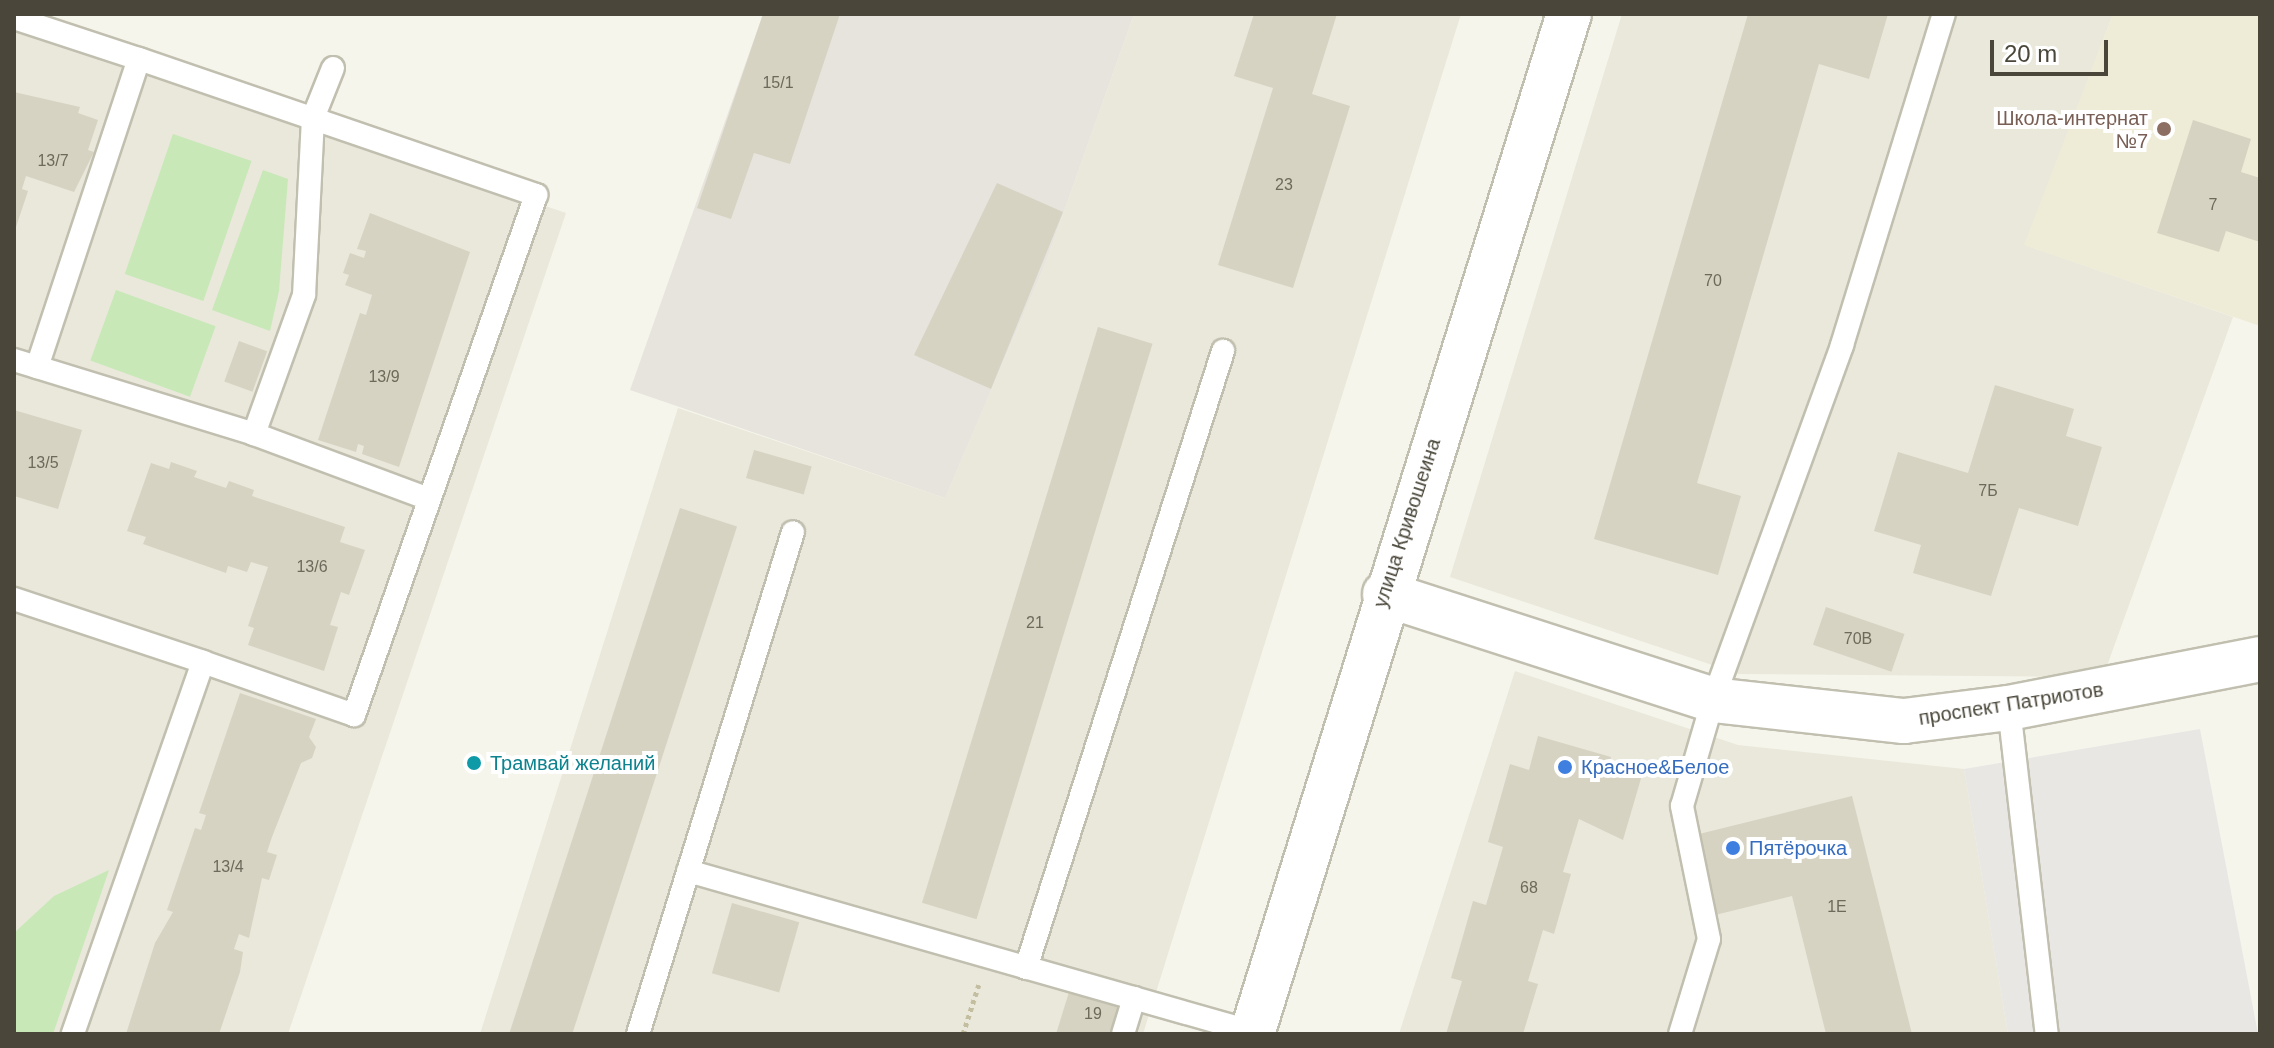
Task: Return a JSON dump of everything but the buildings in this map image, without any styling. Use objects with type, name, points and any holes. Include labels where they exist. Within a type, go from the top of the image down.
[{"type":"street","name":"улица Кривошеина","points":[[1252,1033],[1385,594],[1569,14]]},
{"type":"street","name":"проспект Патриотов","points":[[1385,594],[1713,700],[1904,721],[2009,708],[2260,659]]},
{"type":"lane","points":[[1680,1034],[1709,939],[1682,806],[1713,700],[1842,345],[1944,14]]},
{"type":"lane","points":[[14,18],[536,195],[354,715],[14,599]]},
{"type":"lane","points":[[37,367],[139,59]]},
{"type":"lane","points":[[254,434],[304,295],[313,118],[333,68]]},
{"type":"lane","points":[[1026,968],[1223,351]]},
{"type":"lane","points":[[14,360],[254,434],[429,499]]},
{"type":"lane","points":[[638,1034],[793,532]]},
{"type":"lane","points":[[73,1034],[203,662]]},
{"type":"lane","points":[[2009,708],[2047,1034]]},
{"type":"lane","points":[[688,871],[1252,1033]]},
{"type":"lane","points":[[1123,1034],[1134,998]]},
{"type":"path","points":[[963,1034],[988,956]]},
{"type":"shaded area","points":[[763,14],[1134,14],[1046,262],[945,498],[630,390]]},
{"type":"shaded area","points":[[1134,14],[1461,14],[1143,1034],[480,1034],[678,408],[945,498],[1046,262]]},
{"type":"shaded area","points":[[1622,14],[2113,14],[2025,245],[2233,317],[2103,677],[1739,674],[1450,577]]},
{"type":"shaded area","name":"Школа-интернат №7","points":[[2113,14],[2260,14],[2260,326],[2024,245]]},
{"type":"shaded area","points":[[14,25],[566,213],[288,1034],[14,1034]]},
{"type":"shaded area","points":[[1515,671],[1738,745],[1964,769],[2008,1034],[1399,1034]]},
{"type":"shaded area","points":[[2200,729],[2258,1034],[2008,1034],[1964,769]]},
{"type":"green space","points":[[173,134],[251,161],[203,301],[125,274]]},
{"type":"green space","points":[[263,170],[288,179],[279,291],[270,331],[212,310]]},
{"type":"green space","points":[[116,290],[216,326],[190,397],[90,360]]},
{"type":"green space","points":[[109,870],[53,1034],[14,1034],[14,933],[54,896]]},
{"type":"place","name":"Школа-интернат №7","points":[[2164,129]]},
{"type":"place","name":"Трамвай желаний","points":[[474,763]]},
{"type":"place","name":"Красное&Белое","points":[[1565,767]]},
{"type":"place","name":"Пятёрочка","points":[[1733,848]]}]
